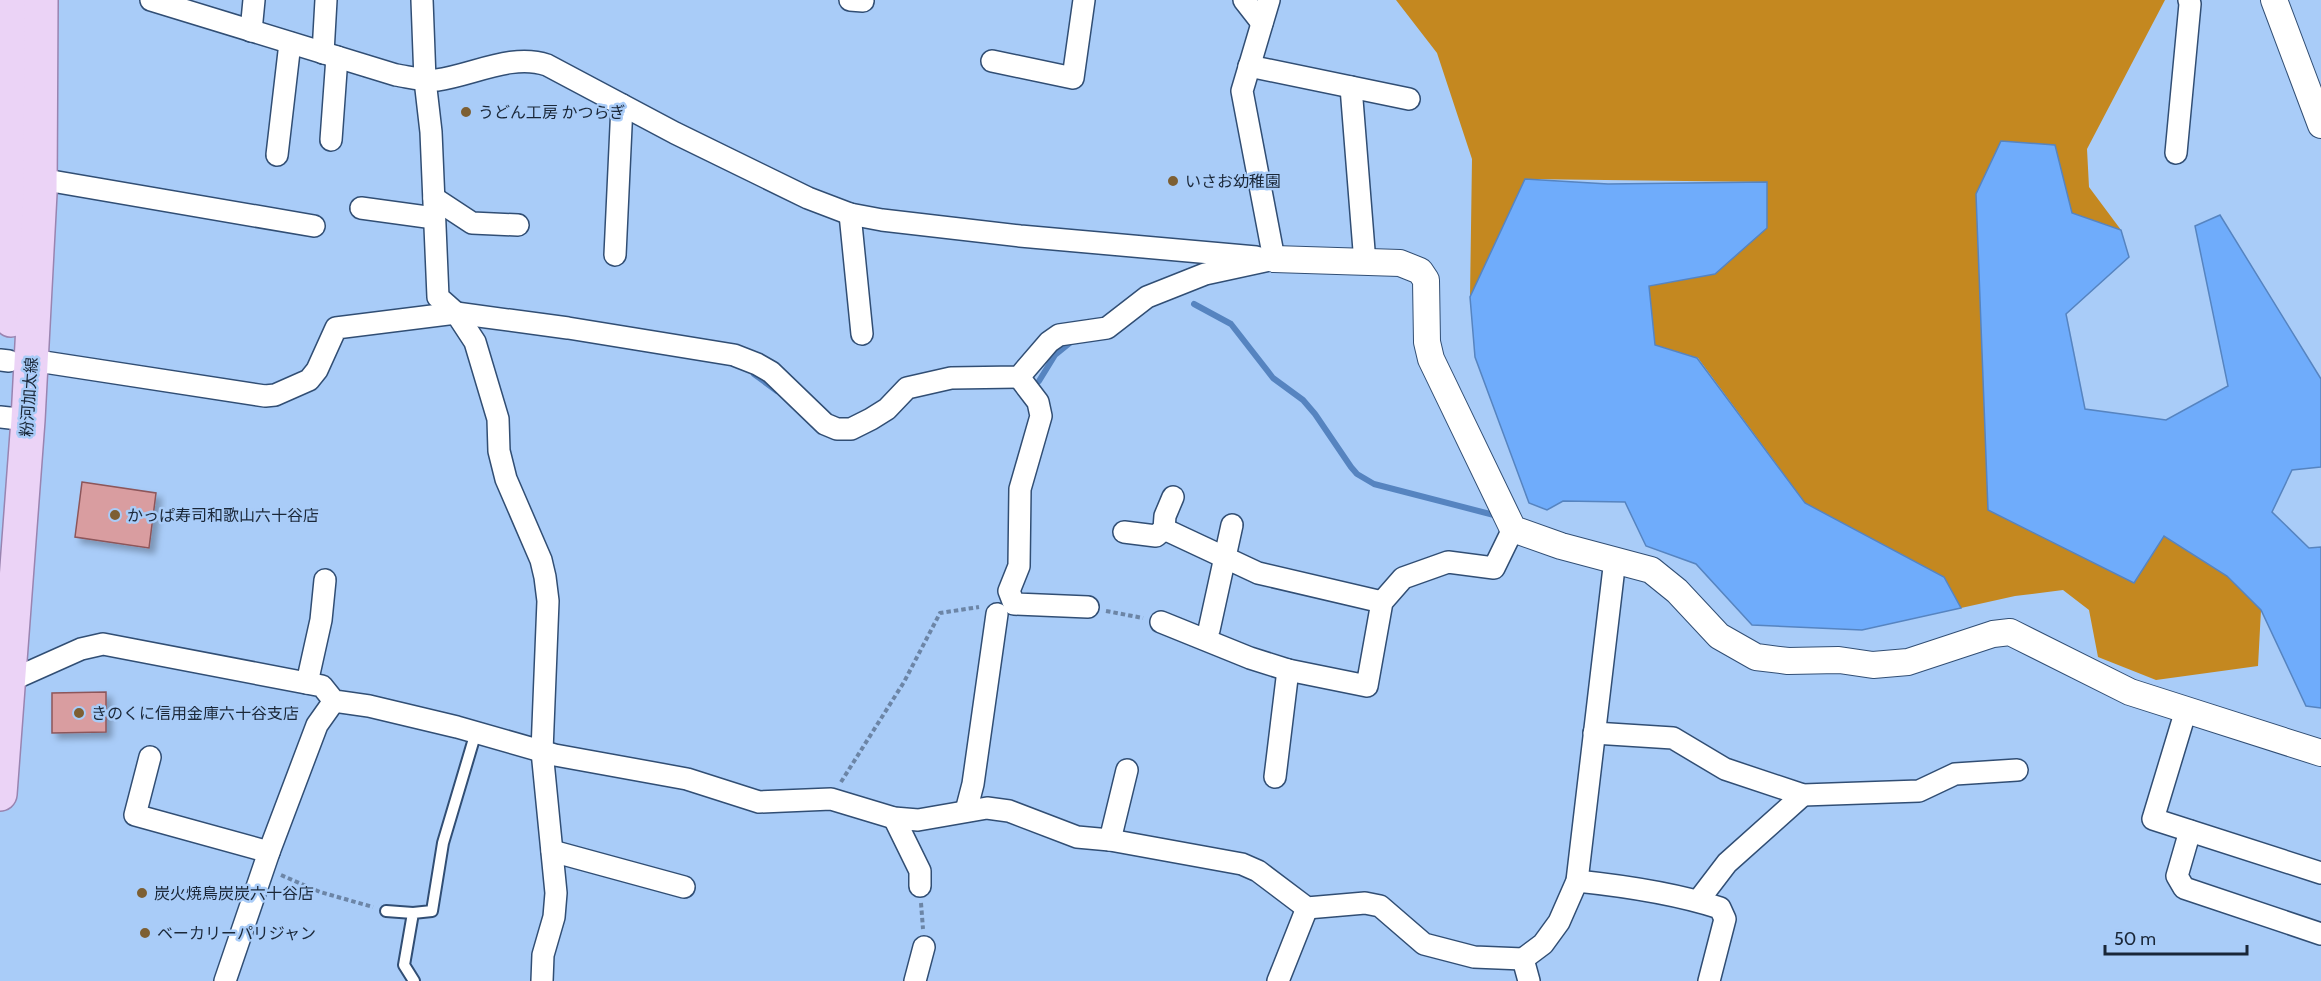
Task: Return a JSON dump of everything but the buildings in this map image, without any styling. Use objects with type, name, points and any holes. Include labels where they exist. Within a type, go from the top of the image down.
[{"type":"main road","name":"粉河加太線","points":[[0,794],[7,682],[16,0]]},
{"type":"main road","name":"粉河加太線","points":[[13,360],[40,178],[41,0]]},
{"type":"main road","name":"粉河加太線","points":[[0,498],[11,419]]},
{"type":"street","points":[[151,0],[213,9],[251,31],[396,75],[425,80],[466,75],[515,61],[534,60],[808,198],[850,214],[1008,235],[1274,259],[1400,263],[1420,271],[1426,280],[1427,342],[1431,359],[1514,530],[1652,570],[1677,591],[1719,636],[1756,657],[1788,661],[1839,660],[1873,664],[1908,662],[1993,634],[2010,632],[2130,692],[2321,753]]},
{"type":"street","points":[[251,31],[254,0]]},
{"type":"street","points":[[326,0],[330,55],[331,140]]},
{"type":"street","points":[[422,0],[425,80],[431,132],[438,297],[456,313],[475,342],[498,419],[498,451],[506,479],[541,560],[545,576],[548,602],[542,750],[556,893],[554,917],[543,955],[542,981]]},
{"type":"street","points":[[992,61],[1073,78],[1084,0]]},
{"type":"street","points":[[1244,0],[1262,23]]},
{"type":"street","points":[[1269,0],[1242,91],[1274,259]]},
{"type":"street","points":[[2274,0],[2313,79],[2321,125]]},
{"type":"street","points":[[2176,153],[2194,1]]},
{"type":"street","points":[[277,155],[290,43]]},
{"type":"street","points":[[1249,66],[1409,99]]},
{"type":"street","points":[[1351,87],[1365,262]]},
{"type":"street","points":[[615,255],[622,105]]},
{"type":"street","points":[[40,178],[314,226]]},
{"type":"street","points":[[361,208],[434,208],[472,223],[518,225]]},
{"type":"street","points":[[850,214],[862,334]]},
{"type":"street","points":[[13,360],[265,396],[275,395],[309,380],[317,370],[336,328],[456,313],[568,328],[734,355],[771,372],[825,424],[837,429],[851,429],[887,409],[907,388],[951,378],[1019,377],[1048,342],[1059,335],[1107,328],[1147,297],[1204,274],[1274,259]]},
{"type":"street","points":[[1019,377],[1038,402],[1041,416],[1020,489],[1019,566],[1009,591],[1014,604],[1088,607]]},
{"type":"street","points":[[1124,531],[1156,536],[1164,529],[1173,497]]},
{"type":"street","points":[[1209,630],[1232,525]]},
{"type":"street","points":[[1164,529],[1258,573],[1382,602]]},
{"type":"street","points":[[1161,622],[1250,658],[1288,670],[1367,686],[1382,602],[1403,578],[1448,562],[1494,568],[1514,530]]},
{"type":"street","points":[[7,682],[81,649],[103,644],[322,686],[334,701],[369,706],[476,732],[555,755],[687,778],[759,802],[831,799],[894,818],[918,820],[966,810],[987,808],[1009,811],[1077,837],[1110,840],[1242,864],[1258,871],[1307,908],[1365,903],[1380,906],[1424,944],[1474,957],[1523,959],[1543,944],[1559,922],[1577,881],[1615,559]]},
{"type":"street","points":[[307,683],[321,620],[325,580]]},
{"type":"street","points":[[966,810],[973,784],[997,614]]},
{"type":"street","points":[[1275,777],[1288,670]]},
{"type":"street","points":[[225,981],[266,860],[317,725],[334,701]]},
{"type":"street","points":[[2186,710],[2153,819],[2321,873]]},
{"type":"street","points":[[1594,733],[1673,738],[1725,769],[1803,795],[1919,792],[1955,774],[2017,770]]},
{"type":"street","points":[[150,758],[135,815],[266,860]]},
{"type":"street","points":[[1110,840],[1127,770]]},
{"type":"street","points":[[1698,901],[1727,863],[1803,795]]},
{"type":"street","points":[[894,818],[920,871],[920,886]]},
{"type":"street","points":[[2190,831],[2177,876],[2184,888],[2321,934]]},
{"type":"street","points":[[552,850],[684,887]]},
{"type":"street","points":[[1577,881],[1621,886],[1698,901],[1720,909],[1725,920],[1710,981]]},
{"type":"street","points":[[1278,981],[1307,908]]},
{"type":"street","points":[[915,981],[924,947]]},
{"type":"street","points":[[1523,959],[1529,981]]},
{"type":"lane","points":[[386,910],[413,913],[432,911],[443,843],[476,732]]},
{"type":"lane","points":[[413,913],[404,965],[414,981]]},
{"type":"path","points":[[831,799],[904,682],[940,613],[981,607],[1009,591]]},
{"type":"path","points":[[1088,607],[1161,622]]},
{"type":"path","points":[[266,860],[320,892],[386,910]]},
{"type":"path","points":[[920,886],[924,947]]},
{"type":"shaded area","points":[[1396,0],[2165,0],[2087,149],[2089,187],[2121,230],[2072,213],[2001,141],[2134,583],[2164,536],[2227,576],[2261,610],[2258,666],[2156,680],[2098,657],[2089,610],[2063,590],[2015,596],[1961,608],[1944,577],[1805,503],[1698,358],[1655,345],[1649,286],[1715,274],[1766,182],[1525,179],[1470,297],[1472,159],[1437,53]]},
{"type":"water","points":[[2001,141],[2055,145],[2072,213],[2121,230],[2129,257],[2066,314],[2085,409],[2166,420],[2228,386],[2195,226],[2220,215],[2321,379],[2321,467],[2292,470],[2272,512],[2309,548],[2321,547],[2321,708],[2306,706],[2261,610],[2227,576],[2164,536],[2134,583],[1988,510],[1976,194]]},
{"type":"water","points":[[1525,179],[1608,184],[1767,182],[1767,228],[1715,274],[1649,286],[1655,345],[1697,358],[1805,503],[1944,577],[1961,608],[1862,630],[1752,625],[1696,564],[1646,546],[1625,502],[1563,501],[1547,510],[1529,503],[1475,357],[1470,297]]},
{"type":"waterway","points":[[1194,304],[1231,324],[1273,378],[1303,400],[1315,414],[1357,474],[1374,484],[1494,515]]},
{"type":"waterway","points":[[1039,381],[1055,355],[1071,342]]},
{"type":"waterway","points":[[754,374],[777,391]]},
{"type":"place","name":"うどん工房 かつらぎ","points":[[466,112]]},
{"type":"place","name":"いさお幼稚園","points":[[1173,181]]},
{"type":"place","name":"かっぱ寿司和歌山六十谷店","points":[[115,515]]},
{"type":"place","name":"きのくに信用金庫六十谷支店","points":[[79,713]]},
{"type":"place","name":"炭火焼鳥炭炭六十谷店","points":[[142,893]]},
{"type":"place","name":"ベーカリーパリジャン","points":[[145,933]]}]
